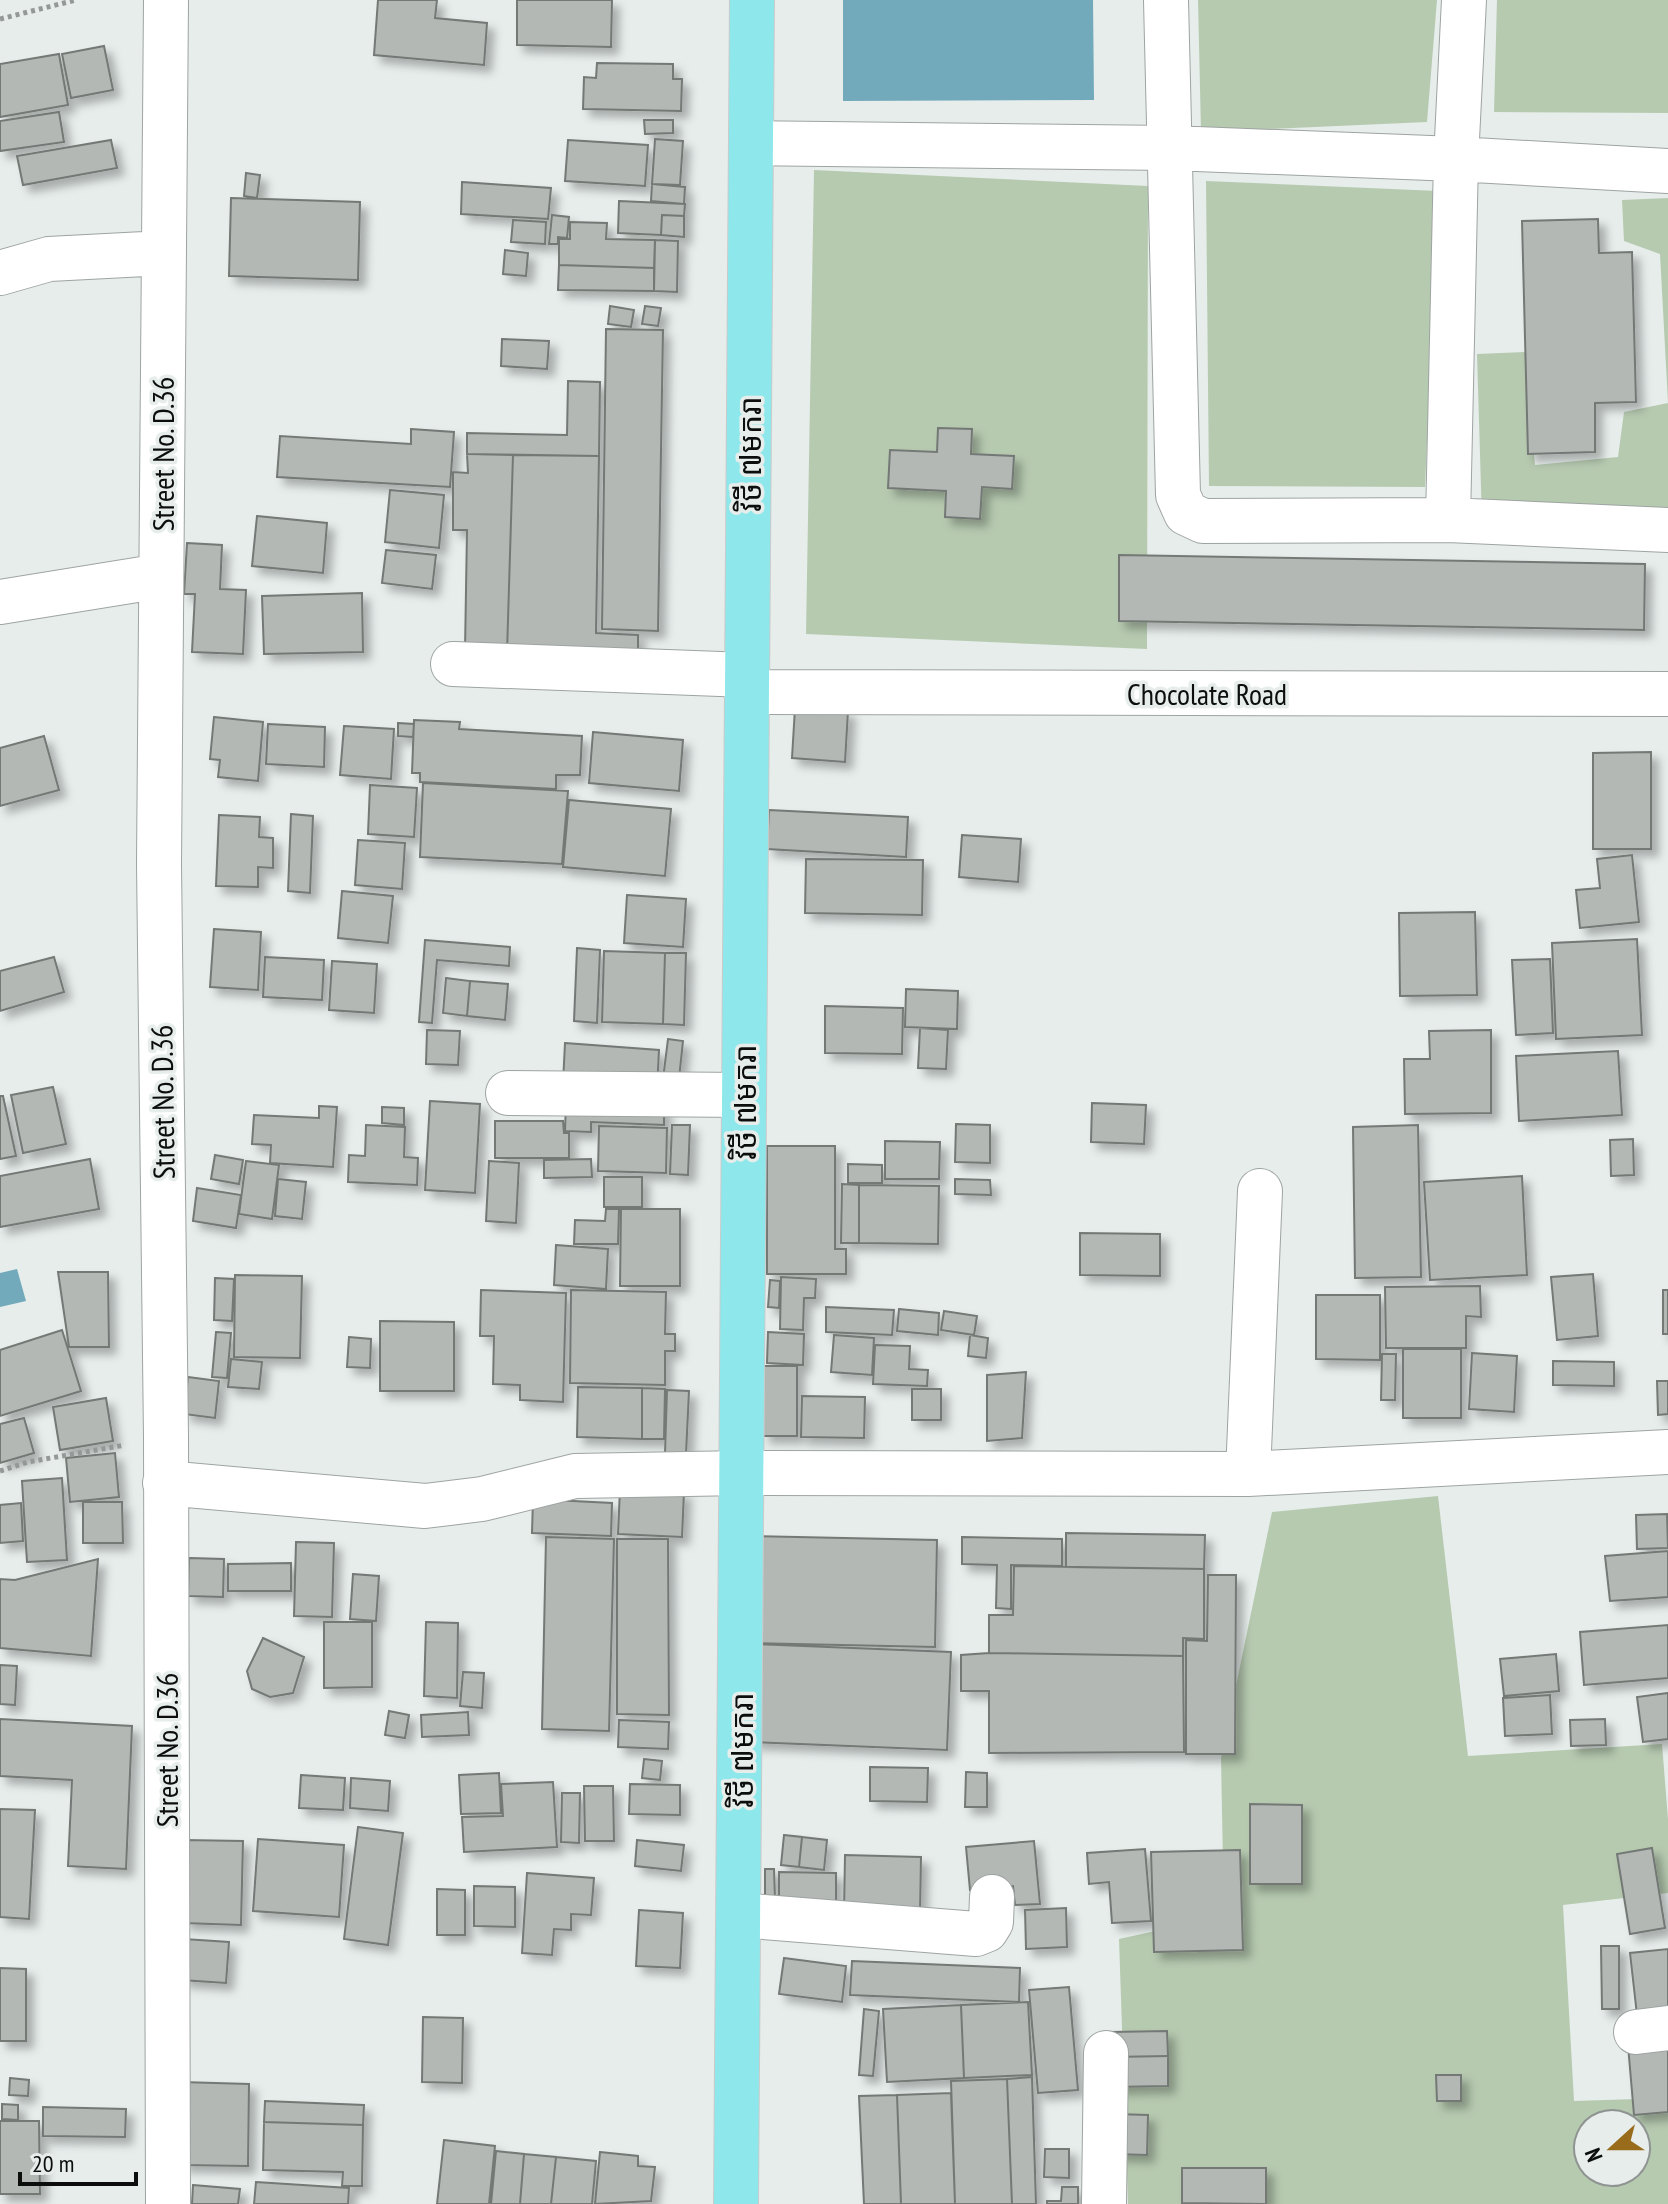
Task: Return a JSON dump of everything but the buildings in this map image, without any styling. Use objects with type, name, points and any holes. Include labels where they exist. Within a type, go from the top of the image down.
[{"type":"main road","name":"វិថី ៧មករា","points":[[736,2204],[752,0]]},
{"type":"street","name":"Street No. D.36","points":[[166,0],[159,864],[166,1437],[168,2204]]},
{"type":"street","points":[[1166,0],[1178,495],[1186,513],[1203,521],[1448,520],[1668,530]]},
{"type":"street","points":[[1448,520],[1456,159],[1464,0]]},
{"type":"street","points":[[751,143],[1171,148],[1668,171]]},
{"type":"street","points":[[0,273],[49,259],[164,253]]},
{"type":"street","points":[[0,602],[161,576]]},
{"type":"street","name":"Chocolate Road","points":[[453,664],[747,684],[1668,694]]},
{"type":"street","points":[[508,1093],[744,1095]]},
{"type":"street","points":[[1248,1474],[1260,1191]]},
{"type":"street","points":[[165,1483],[425,1506],[482,1499],[575,1476],[743,1473],[1248,1474],[1668,1452]]},
{"type":"street","points":[[739,1915],[976,1934],[986,1930],[991,1922],[992,1897]]},
{"type":"street","points":[[1104,2204],[1106,2053]]},
{"type":"path","points":[[0,19],[76,0]]},
{"type":"path","points":[[0,1471],[28,1462],[166,1437]]},
{"type":"green space","points":[[1198,0],[1437,0],[1427,122],[1201,132]]},
{"type":"green space","points":[[1497,0],[1668,0],[1668,113],[1494,112]]},
{"type":"green space","points":[[814,170],[1148,186],[1147,649],[806,634]]},
{"type":"green space","points":[[1206,181],[1438,191],[1425,487],[1209,486]]},
{"type":"green space","points":[[1668,198],[1668,403],[1660,254],[1624,241],[1622,200]]},
{"type":"green space","points":[[1525,352],[1535,465],[1618,457],[1624,412],[1668,403],[1668,521],[1482,521],[1477,354]]},
{"type":"green space","points":[[1438,1496],[1468,1756],[1662,1744],[1668,1819],[1668,1893],[1563,1905],[1574,2101],[1668,2098],[1668,2204],[1128,2204],[1119,1939],[1224,1916],[1221,1758],[1272,1512]]},
{"type":"water","points":[[843,0],[1093,0],[1094,100],[843,101]]},
{"type":"water","points":[[17,1269],[26,1301],[0,1307],[0,1273]]}]
